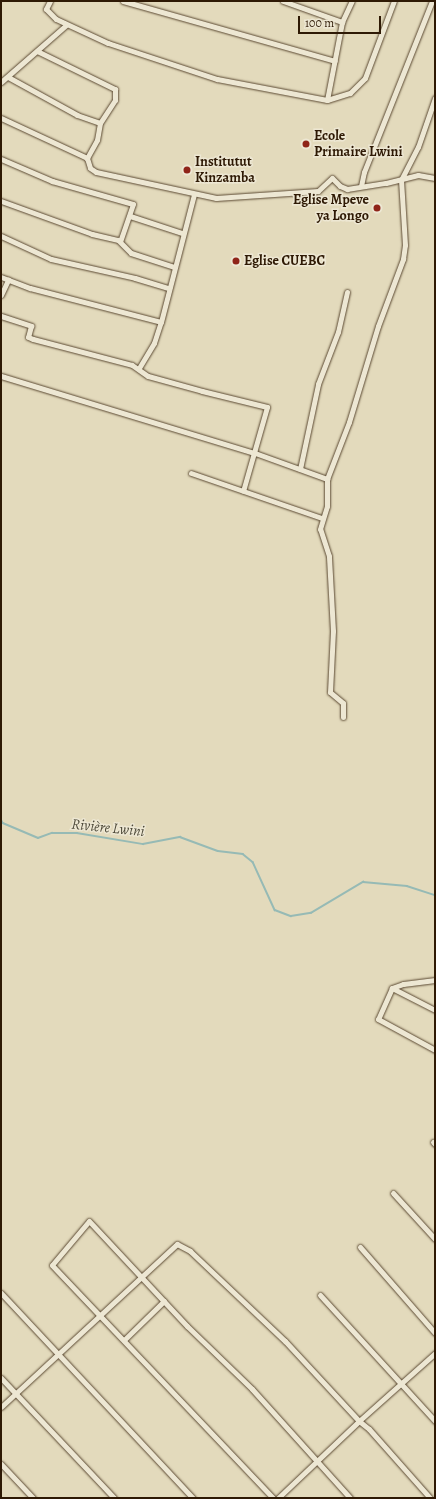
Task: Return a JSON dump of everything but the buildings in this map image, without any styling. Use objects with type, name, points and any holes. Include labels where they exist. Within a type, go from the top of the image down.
[{"type":"street","points":[[50,1],[48,11],[66,25],[108,43],[217,79],[327,100],[350,93],[365,78],[394,1]]},
{"type":"street","points":[[123,1],[335,61]]},
{"type":"street","points":[[283,1],[342,22]]},
{"type":"street","points":[[327,100],[342,22],[352,1]]},
{"type":"street","points":[[361,186],[372,151],[432,1]]},
{"type":"street","points":[[1,82],[8,78],[66,25]]},
{"type":"street","points":[[37,51],[115,89],[115,100],[100,124],[97,140],[87,158],[90,168],[96,172],[216,198],[318,191],[332,178],[343,189],[401,180],[418,175],[435,178]]},
{"type":"street","points":[[8,78],[76,115],[100,124]]},
{"type":"street","points":[[343,717],[343,704],[330,692],[333,631],[329,556],[327,547],[321,539],[322,518],[327,506],[327,479],[350,422],[378,326],[403,259],[405,246],[401,180],[418,147],[435,98]]},
{"type":"street","points":[[1,118],[87,158]]},
{"type":"street","points":[[1,159],[52,181],[133,204],[120,241]]},
{"type":"street","points":[[139,368],[154,343],[167,288],[194,194]]},
{"type":"street","points":[[1,201],[92,234],[120,241],[131,254],[174,267]]},
{"type":"street","points":[[130,216],[182,233]]},
{"type":"street","points":[[1,236],[51,259],[135,278],[167,288]]},
{"type":"street","points":[[1,277],[160,322]]},
{"type":"street","points":[[1,295],[8,280]]},
{"type":"street","points":[[300,469],[318,384],[338,332],[347,292]]},
{"type":"street","points":[[1,316],[31,326],[28,337],[139,368],[148,376],[267,407],[243,491]]},
{"type":"street","points":[[1,376],[255,453],[327,479]]},
{"type":"street","points":[[191,473],[322,518]]},
{"type":"street","points":[[435,980],[403,984],[392,988],[378,1019],[435,1050]]},
{"type":"street","points":[[392,988],[435,1010]]},
{"type":"street","points":[[393,1193],[435,1239]]},
{"type":"street","points":[[273,1498],[52,1265],[89,1222],[164,1301],[252,1389],[350,1498]]},
{"type":"street","points":[[1,1407],[140,1276],[177,1244],[190,1252],[285,1341],[359,1421],[374,1434],[430,1498]]},
{"type":"street","points":[[360,1247],[435,1333]]},
{"type":"street","points":[[1,1293],[193,1498]]},
{"type":"street","points":[[320,1295],[435,1421]]},
{"type":"street","points":[[124,1340],[164,1301]]},
{"type":"street","points":[[278,1498],[359,1421],[435,1353]]},
{"type":"street","points":[[1,1378],[114,1498]]},
{"type":"street","points":[[1,1464],[34,1498]]},
{"type":"waterway","name":"Rivière Lwini","points":[[1,819],[3,823],[38,838],[52,833],[77,833],[143,844],[180,837],[218,851],[243,854],[253,862],[275,910],[291,916],[311,913],[363,882],[407,886],[435,895]]},
{"type":"place","name":"Ecole Primaire Lwini","points":[[306,144]]},
{"type":"place","name":"Institutut Kinzamba","points":[[187,170]]},
{"type":"place","name":"Eglise Mpeve ya Longo","points":[[377,208]]},
{"type":"place","name":"Eglise CUEBC","points":[[236,261]]}]
